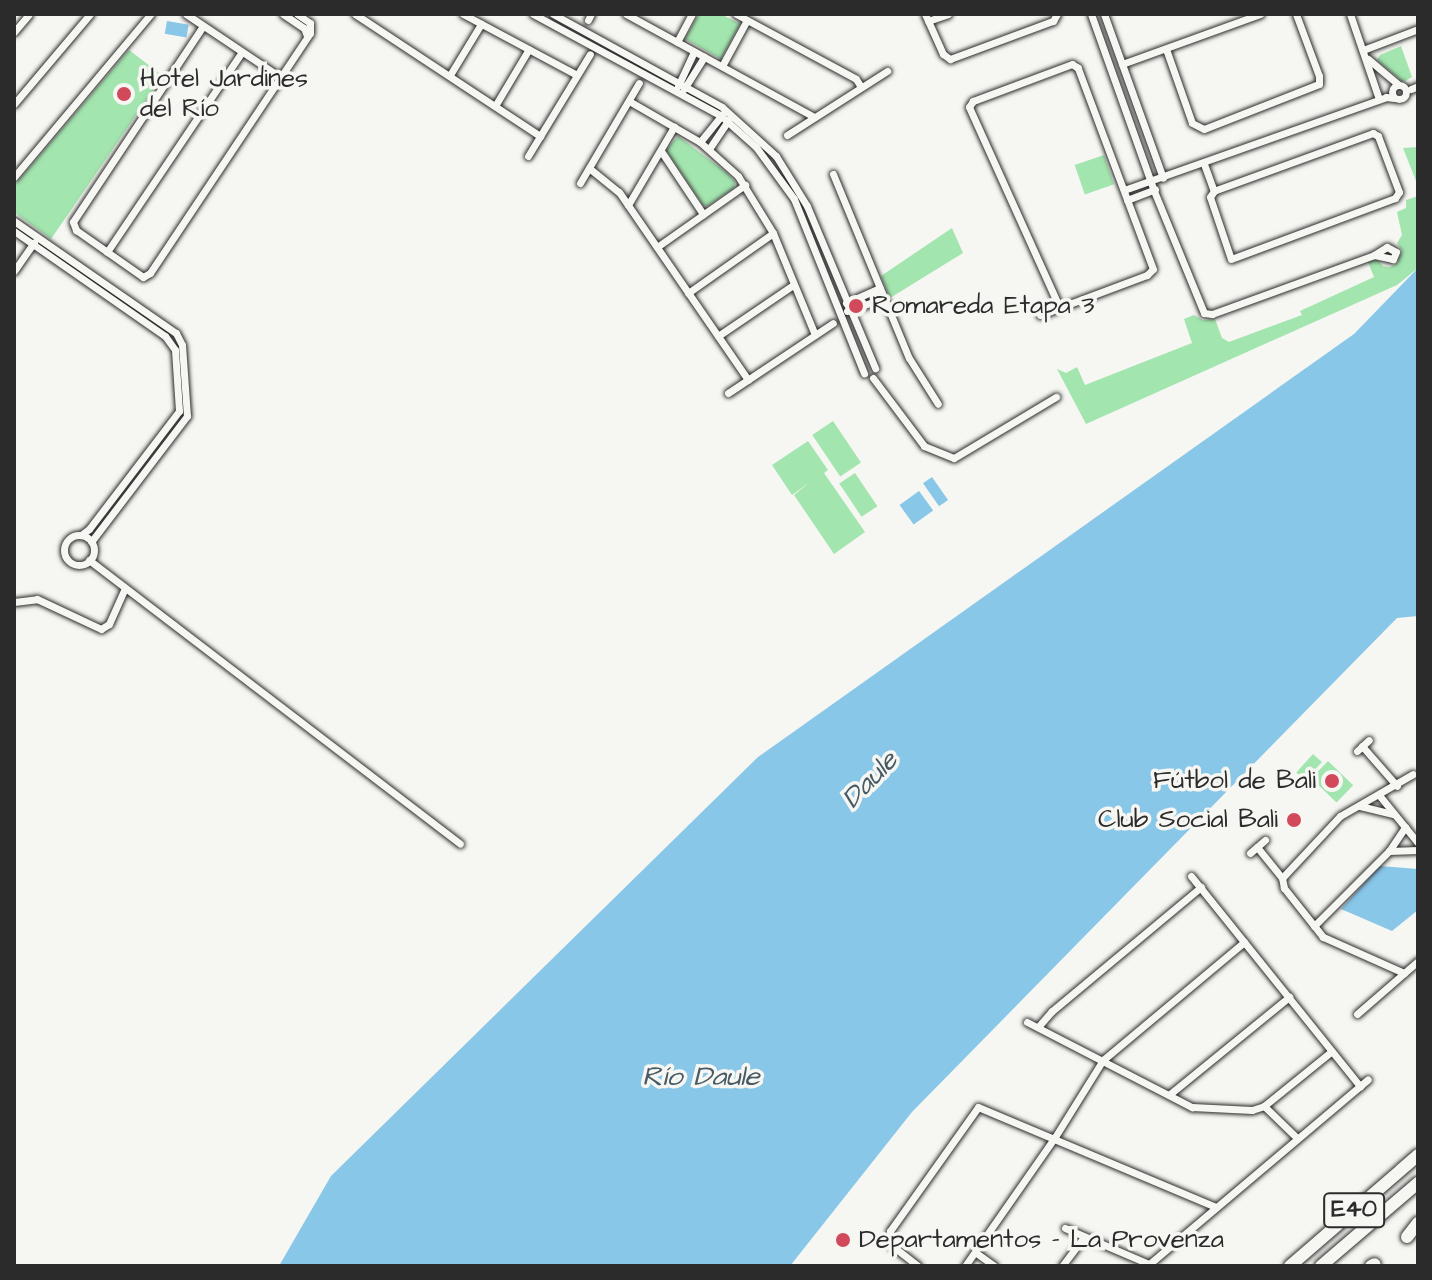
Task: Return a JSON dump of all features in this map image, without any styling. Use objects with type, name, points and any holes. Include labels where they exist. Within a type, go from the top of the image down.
[{"type":"highway","name":"E40","points":[[1290,1266],[1418,1155]]},
{"type":"highway","name":"E40","points":[[1321,1266],[1418,1183]]},
{"type":"highway","points":[[1407,1237],[1418,1223]]},
{"type":"street","points":[[14,32],[29,14]]},
{"type":"street","points":[[14,104],[90,14]]},
{"type":"street","points":[[14,177],[151,14]]},
{"type":"street","points":[[186,14],[280,77]]},
{"type":"street","points":[[283,14],[304,28],[306,38]]},
{"type":"street","points":[[203,26],[74,219],[76,230],[141,276],[150,273],[306,38],[310,23],[297,14]]},
{"type":"street","points":[[355,14],[540,136]]},
{"type":"street","points":[[463,14],[577,75]]},
{"type":"street","points":[[533,14],[730,113],[776,156],[800,191],[875,368],[873,378]]},
{"type":"street","points":[[553,14],[678,81],[683,90],[730,123],[771,162],[794,199],[864,373],[873,378],[924,446],[954,458],[1056,397]]},
{"type":"street","points":[[626,14],[814,117]]},
{"type":"street","points":[[677,42],[692,14]]},
{"type":"street","points":[[736,14],[856,79],[861,87]]},
{"type":"street","points":[[948,14],[926,18],[943,54],[950,59],[1053,21],[1057,14]]},
{"type":"street","points":[[1091,14],[1153,186],[1206,315],[1374,255]]},
{"type":"street","points":[[1104,14],[1163,178]]},
{"type":"street","points":[[1122,64],[1260,14]]},
{"type":"street","points":[[1166,49],[1192,123],[1204,129],[1319,84],[1319,76],[1296,14]]},
{"type":"street","points":[[1350,14],[1365,54],[1399,92]]},
{"type":"street","points":[[722,66],[747,20]]},
{"type":"street","points":[[450,75],[481,24]]},
{"type":"street","points":[[1365,54],[1418,29]]},
{"type":"street","points":[[495,106],[529,49]]},
{"type":"street","points":[[678,81],[694,51]]},
{"type":"street","points":[[107,252],[242,52]]},
{"type":"street","points":[[528,156],[590,54]]},
{"type":"street","points":[[1365,54],[1399,92]]},
{"type":"street","points":[[683,90],[704,57]]},
{"type":"street","points":[[1040,315],[1152,271],[1075,64],[969,105],[1059,306]]},
{"type":"street","points":[[787,135],[887,71]]},
{"type":"street","points":[[580,183],[639,83]]},
{"type":"street","points":[[1127,200],[1163,178],[1399,92]]},
{"type":"street","points":[[629,101],[700,142],[745,185],[773,233],[815,335]]},
{"type":"street","points":[[700,142],[720,115],[730,113]]},
{"type":"street","points":[[709,149],[730,123],[730,113]]},
{"type":"street","points":[[628,205],[674,127]]},
{"type":"street","points":[[1373,133],[1378,136],[1399,192],[1395,198],[1231,259],[1210,197],[1214,191],[1373,133]]},
{"type":"street","points":[[661,151],[703,214]]},
{"type":"street","points":[[1204,164],[1214,191]]},
{"type":"street","points":[[589,168],[607,180],[628,205],[748,380]]},
{"type":"street","points":[[833,174],[909,358],[938,404]]},
{"type":"street","points":[[657,247],[745,185]]},
{"type":"street","points":[[1124,190],[1153,186]]},
{"type":"street","points":[[14,221],[35,241],[165,336],[175,350],[179,411],[89,529],[65,544],[66,557],[77,565],[89,560],[93,554],[91,542],[81,535]]},
{"type":"street","points":[[14,231],[35,241],[176,333],[182,345],[187,416],[91,542]]},
{"type":"street","points":[[688,293],[773,233]]},
{"type":"street","points":[[14,271],[35,241]]},
{"type":"street","points":[[718,336],[793,285]]},
{"type":"street","points":[[840,310],[847,302],[880,288]]},
{"type":"street","points":[[840,310],[851,311],[884,298]]},
{"type":"street","points":[[728,393],[833,323]]},
{"type":"street","points":[[864,373],[868,366],[875,368]]},
{"type":"street","points":[[89,560],[124,590],[460,844]]},
{"type":"street","points":[[14,602],[37,599],[101,629],[109,624],[124,590]]},
{"type":"street","points":[[1362,745],[1397,786]]},
{"type":"street","points":[[1282,878],[1334,821],[1413,774]]},
{"type":"street","points":[[1379,795],[1418,842]]},
{"type":"street","points":[[1360,806],[1393,815]]},
{"type":"street","points":[[1314,926],[1389,851],[1405,827]]},
{"type":"street","points":[[1250,853],[1265,840]]},
{"type":"street","points":[[1257,847],[1282,878],[1284,888],[1327,939],[1404,973]]},
{"type":"street","points":[[1389,851],[1418,850]]},
{"type":"street","points":[[1191,876],[1360,1086]]},
{"type":"street","points":[[1038,1027],[1052,1011],[1201,887]]},
{"type":"street","points":[[965,1266],[1055,1137],[1103,1060],[1244,942]]},
{"type":"street","points":[[1357,1014],[1418,961]]},
{"type":"street","points":[[1170,1094],[1289,997]]},
{"type":"street","points":[[1027,1022],[1192,1107],[1252,1110],[1264,1106],[1332,1051]]},
{"type":"street","points":[[1065,1228],[1148,1265],[1214,1206],[1368,1079]]},
{"type":"street","points":[[1264,1106],[1297,1138]]},
{"type":"street","points":[[916,1265],[890,1244],[890,1231],[978,1107],[1214,1206]]},
{"type":"street","points":[[1062,1266],[1083,1238]]},
{"type":"street","points":[[975,1252],[994,1266]]},
{"type":"green space","points":[[699,14],[721,14],[740,24],[721,59],[685,39]]},
{"type":"green space","points":[[1401,46],[1412,77],[1403,82],[1377,60],[1380,55]]},
{"type":"green space","points":[[129,50],[163,76],[51,239],[14,212],[14,186]]},
{"type":"green space","points":[[678,136],[727,173],[735,182],[734,188],[707,206],[703,205],[666,150]]},
{"type":"green space","points":[[1418,147],[1418,186],[1403,148]]},
{"type":"green space","points":[[1104,155],[1114,184],[1085,194],[1075,165]]},
{"type":"green space","points":[[1418,196],[1418,268],[1397,285],[1086,424],[1057,369],[1066,373],[1077,367],[1085,385],[1192,343],[1184,319],[1194,315],[1203,320],[1215,319],[1222,338],[1229,342],[1302,315],[1300,311],[1374,277],[1368,262],[1377,259],[1383,266],[1390,267],[1397,263],[1402,251],[1397,243],[1402,235],[1397,212],[1406,208],[1406,200]]},
{"type":"green space","points":[[952,228],[963,253],[890,298],[881,276]]},
{"type":"green space","points":[[833,421],[861,462],[840,476],[812,435]]},
{"type":"green space","points":[[808,441],[828,470],[824,473],[865,532],[834,554],[794,495],[810,482],[792,495],[772,465]]},
{"type":"green space","points":[[855,473],[877,506],[862,517],[839,484]]},
{"type":"green space","points":[[1313,754],[1322,762],[1305,781],[1296,773]]},
{"type":"green space","name":"Fútbol de Bali","points":[[1328,761],[1353,785],[1337,803],[1311,778]]},
{"type":"water","points":[[167,21],[189,25],[186,38],[165,34]]},
{"type":"water","name":"Río Daule","points":[[1418,268],[1418,616],[1397,618],[912,1112],[790,1266],[279,1266],[331,1176],[758,757],[1354,334]]},
{"type":"water","points":[[932,477],[948,500],[939,506],[923,483]]},
{"type":"water","points":[[919,491],[933,510],[914,525],[900,505]]},
{"type":"water","points":[[1380,866],[1418,869],[1418,910],[1392,931],[1341,909]]},
{"type":"place","name":"Hotel Jardines del Río","points":[[124,94]]},
{"type":"place","name":"Romareda Etapa 3","points":[[856,306]]},
{"type":"place","name":"Fútbol de Bali","points":[[1332,781]]},
{"type":"place","name":"Club Social Bali","points":[[1294,820]]},
{"type":"place","name":"Departamentos - La Provenza","points":[[843,1240]]},
{"type":"water label","name":"Daule","points":[[870,780]]}]
